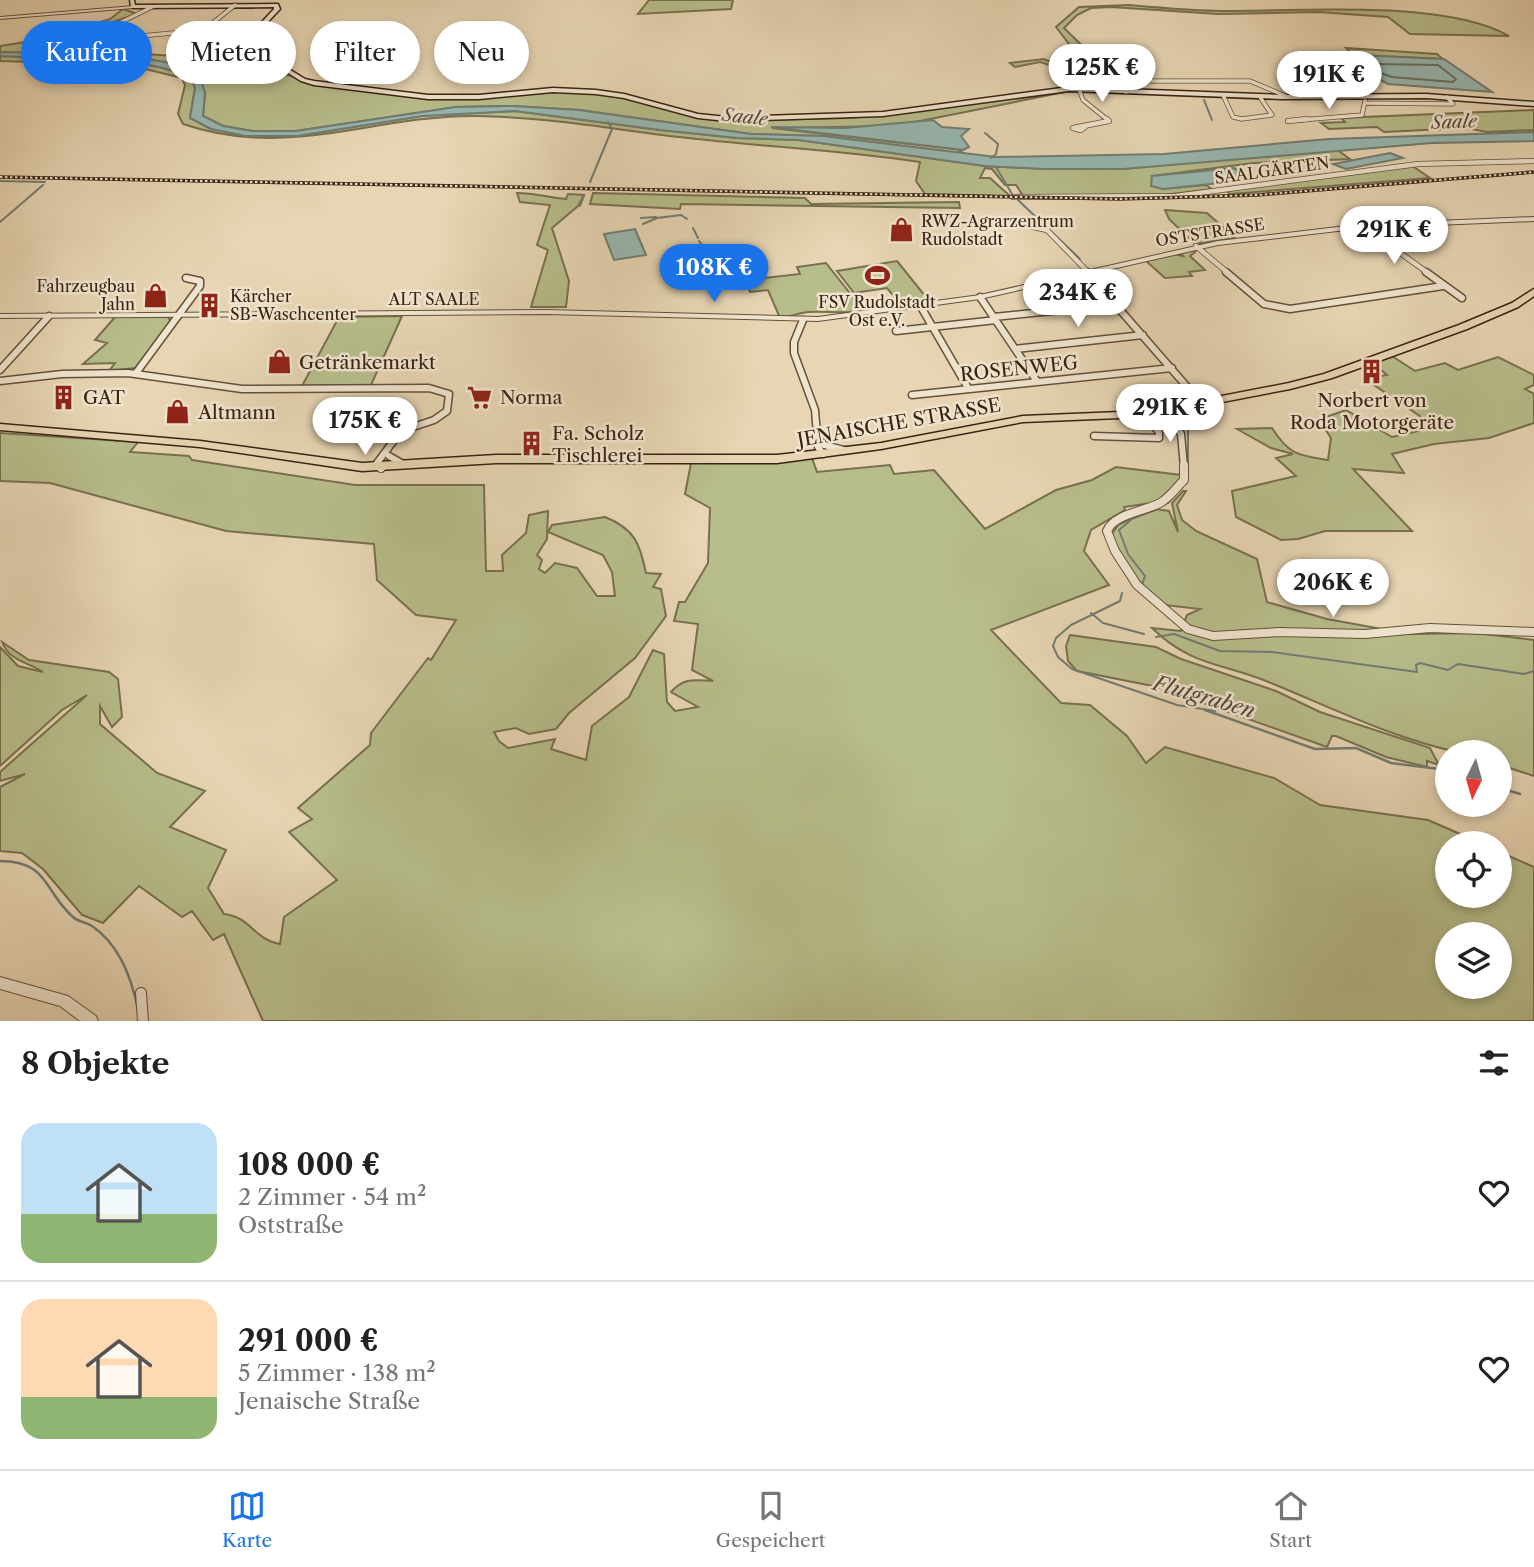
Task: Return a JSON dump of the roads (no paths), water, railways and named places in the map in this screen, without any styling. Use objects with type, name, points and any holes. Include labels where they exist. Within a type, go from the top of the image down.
[{"type":"main road","points":[[133,4],[152,7],[268,4],[278,7],[248,40],[244,52],[267,58],[303,80],[428,97],[479,97],[553,90],[596,92],[624,96],[698,116],[727,119],[883,114],[1050,90],[1079,89],[1365,100],[1447,97],[1534,104]]},
{"type":"main road","name":"JENAISCHE STRASSE","points":[[0,427],[200,444],[380,468],[496,459],[749,461],[823,450],[851,451],[1023,419],[1144,414],[1202,404],[1328,376],[1463,327],[1515,305],[1534,292]]},
{"type":"street","points":[[0,18],[133,4]]},
{"type":"street","points":[[217,21],[235,5]]},
{"type":"street","points":[[123,21],[152,7]]},
{"type":"street","points":[[1126,92],[1123,82],[1126,81],[1250,81],[1263,84],[1288,97]]},
{"type":"street","points":[[1079,89],[1083,100],[1109,121],[1086,125]]},
{"type":"street","points":[[1223,95],[1233,117],[1239,119],[1272,115],[1259,97]]},
{"type":"street","points":[[1288,121],[1362,115],[1365,100]]},
{"type":"street","name":"SAALGÄRTEN","points":[[1015,197],[1176,196],[1417,164],[1471,165],[1534,161]]},
{"type":"street","name":"OSTSTRASSE","points":[[646,313],[803,320],[921,307],[980,297],[1196,246],[1363,226],[1534,219]]},
{"type":"street","points":[[1029,226],[1047,230],[1118,304],[1202,404]]},
{"type":"street","points":[[1363,226],[1462,298]]},
{"type":"street","points":[[1196,246],[1264,304],[1277,308],[1443,286]]},
{"type":"street","points":[[136,373],[201,286],[200,281],[186,278]]},
{"type":"street","points":[[980,297],[1037,380]]},
{"type":"street","points":[[896,331],[1118,304]]},
{"type":"street","points":[[921,307],[968,388]]},
{"type":"street","name":"ALT SAALE","points":[[0,316],[646,313]]},
{"type":"street","points":[[0,370],[49,316]]},
{"type":"street","points":[[803,320],[794,342],[794,354],[815,410],[819,450],[823,450]]},
{"type":"street","points":[[1016,349],[1143,335]]},
{"type":"street","name":"ROSENWEG","points":[[912,395],[1172,368]]},
{"type":"street","points":[[0,380],[62,374],[136,373],[232,388],[429,388],[449,394],[450,402],[443,415],[401,431],[380,468]]},
{"type":"street","points":[[1168,411],[1179,423],[1184,480],[1162,502],[1125,517],[1109,526],[1108,531],[1115,551],[1137,585],[1188,629],[1213,636],[1279,632],[1365,634],[1462,627],[1534,632]]},
{"type":"street","points":[[1094,436],[1159,438],[1159,432],[1144,414]]},
{"type":"street","points":[[389,452],[396,461],[412,466]]},
{"type":"street","points":[[0,983],[63,1001],[91,1021]]},
{"type":"street","points":[[141,993],[143,1021]]},
{"type":"water","points":[[0,52],[21,52],[21,57],[0,56]]},
{"type":"water","points":[[1358,55],[1444,59],[1492,92],[1388,84],[1353,65],[1358,63],[1353,60]]},
{"type":"water","points":[[152,59],[166,62],[166,69],[152,66]]},
{"type":"water","points":[[194,84],[203,84],[205,93],[203,116],[223,126],[252,131],[296,131],[456,107],[513,106],[579,110],[751,134],[823,136],[996,157],[1164,154],[1329,139],[1534,132],[1534,141],[1432,143],[1123,169],[1045,169],[985,166],[799,140],[737,138],[515,111],[422,116],[297,136],[246,136],[211,129],[190,118]]},
{"type":"water","points":[[933,120],[942,127],[969,129],[961,136],[969,147],[963,150],[771,127],[845,128]]},
{"type":"water","points":[[1390,153],[1403,158],[1346,169],[1333,164]]},
{"type":"water","points":[[1234,168],[1238,170],[1241,179],[1239,181],[1163,189],[1151,186],[1152,176]]},
{"type":"water","points":[[635,229],[646,255],[614,260],[604,234]]},
{"type":"waterway","points":[[1204,100],[1212,120]]},
{"type":"waterway","points":[[590,182],[612,129],[608,122]]},
{"type":"waterway","points":[[985,133],[998,144],[996,154],[991,158]]},
{"type":"waterway","name":"Flutgraben","points":[[996,167],[1012,194]]},
{"type":"waterway","points":[[0,181],[45,182]]},
{"type":"waterway","points":[[0,222],[43,185]]},
{"type":"waterway","points":[[580,206],[584,196]]},
{"type":"waterway","name":"Flutgraben","points":[[1016,198],[1080,259]]},
{"type":"waterway","points":[[643,224],[657,218],[681,215],[687,219]]},
{"type":"waterway","points":[[641,218],[656,217]]},
{"type":"waterway","points":[[693,228],[698,238]]},
{"type":"waterway","points":[[699,241],[702,245]]},
{"type":"waterway","name":"Flutgraben","points":[[1183,388],[1186,392]]},
{"type":"waterway","name":"Flutgraben","points":[[1187,394],[1190,397]]},
{"type":"waterway","name":"Flutgraben","points":[[1187,421],[1202,411]]},
{"type":"waterway","name":"Flutgraben","points":[[1188,424],[1188,466]]},
{"type":"waterway","name":"Flutgraben","points":[[1168,503],[1185,483]]},
{"type":"waterway","name":"Flutgraben","points":[[1142,585],[1145,576],[1128,554],[1119,530],[1132,519],[1158,509]]},
{"type":"waterway","name":"Flutgraben","points":[[1093,614],[1120,601],[1122,593]]},
{"type":"waterway","points":[[1093,614],[1103,623],[1144,634]]},
{"type":"waterway","name":"Flutgraben","points":[[1093,614],[1071,625],[1056,638],[1053,646],[1058,657],[1072,669],[1177,705],[1215,711]]},
{"type":"waterway","points":[[1156,637],[1174,634],[1220,651],[1272,652],[1417,672],[1416,665],[1420,663],[1448,670],[1458,664],[1524,674],[1534,671]]},
{"type":"waterway","name":"Flutgraben","points":[[1205,710],[1315,749],[1356,748],[1391,763],[1435,768]]},
{"type":"waterway","name":"Flutgraben","points":[[1512,792],[1520,794]]},
{"type":"waterway","points":[[0,861],[16,862],[37,872],[73,917],[102,934],[123,964],[138,1010]]},
{"type":"railway","points":[[0,177],[1120,199],[1258,195],[1534,172]]},
{"type":"place","name":"RWZ-Agrarzentrum Rudolstadt","points":[[901,230]]},
{"type":"place","name":"FSV Rudolstadt Ost e.V.","points":[[877,276]]},
{"type":"place","name":"Fahrzeugbau Jahn","points":[[155,295]]},
{"type":"place","name":"Kärcher SB-Waschcenter","points":[[210,305]]},
{"type":"place","name":"Getränkemarkt","points":[[279,362]]},
{"type":"place","name":"Norbert von Roda Motorgeräte","points":[[1372,372]]},
{"type":"place","name":"GAT","points":[[63,397]]},
{"type":"place","name":"Norma","points":[[480,397]]},
{"type":"place","name":"Altmann","points":[[178,412]]},
{"type":"place","name":"Fa. Scholz Tischlerei","points":[[532,444]]},
{"type":"water label","name":"Saale","points":[[745,117]]},
{"type":"water label","name":"Saale","points":[[1454,122]]}]
